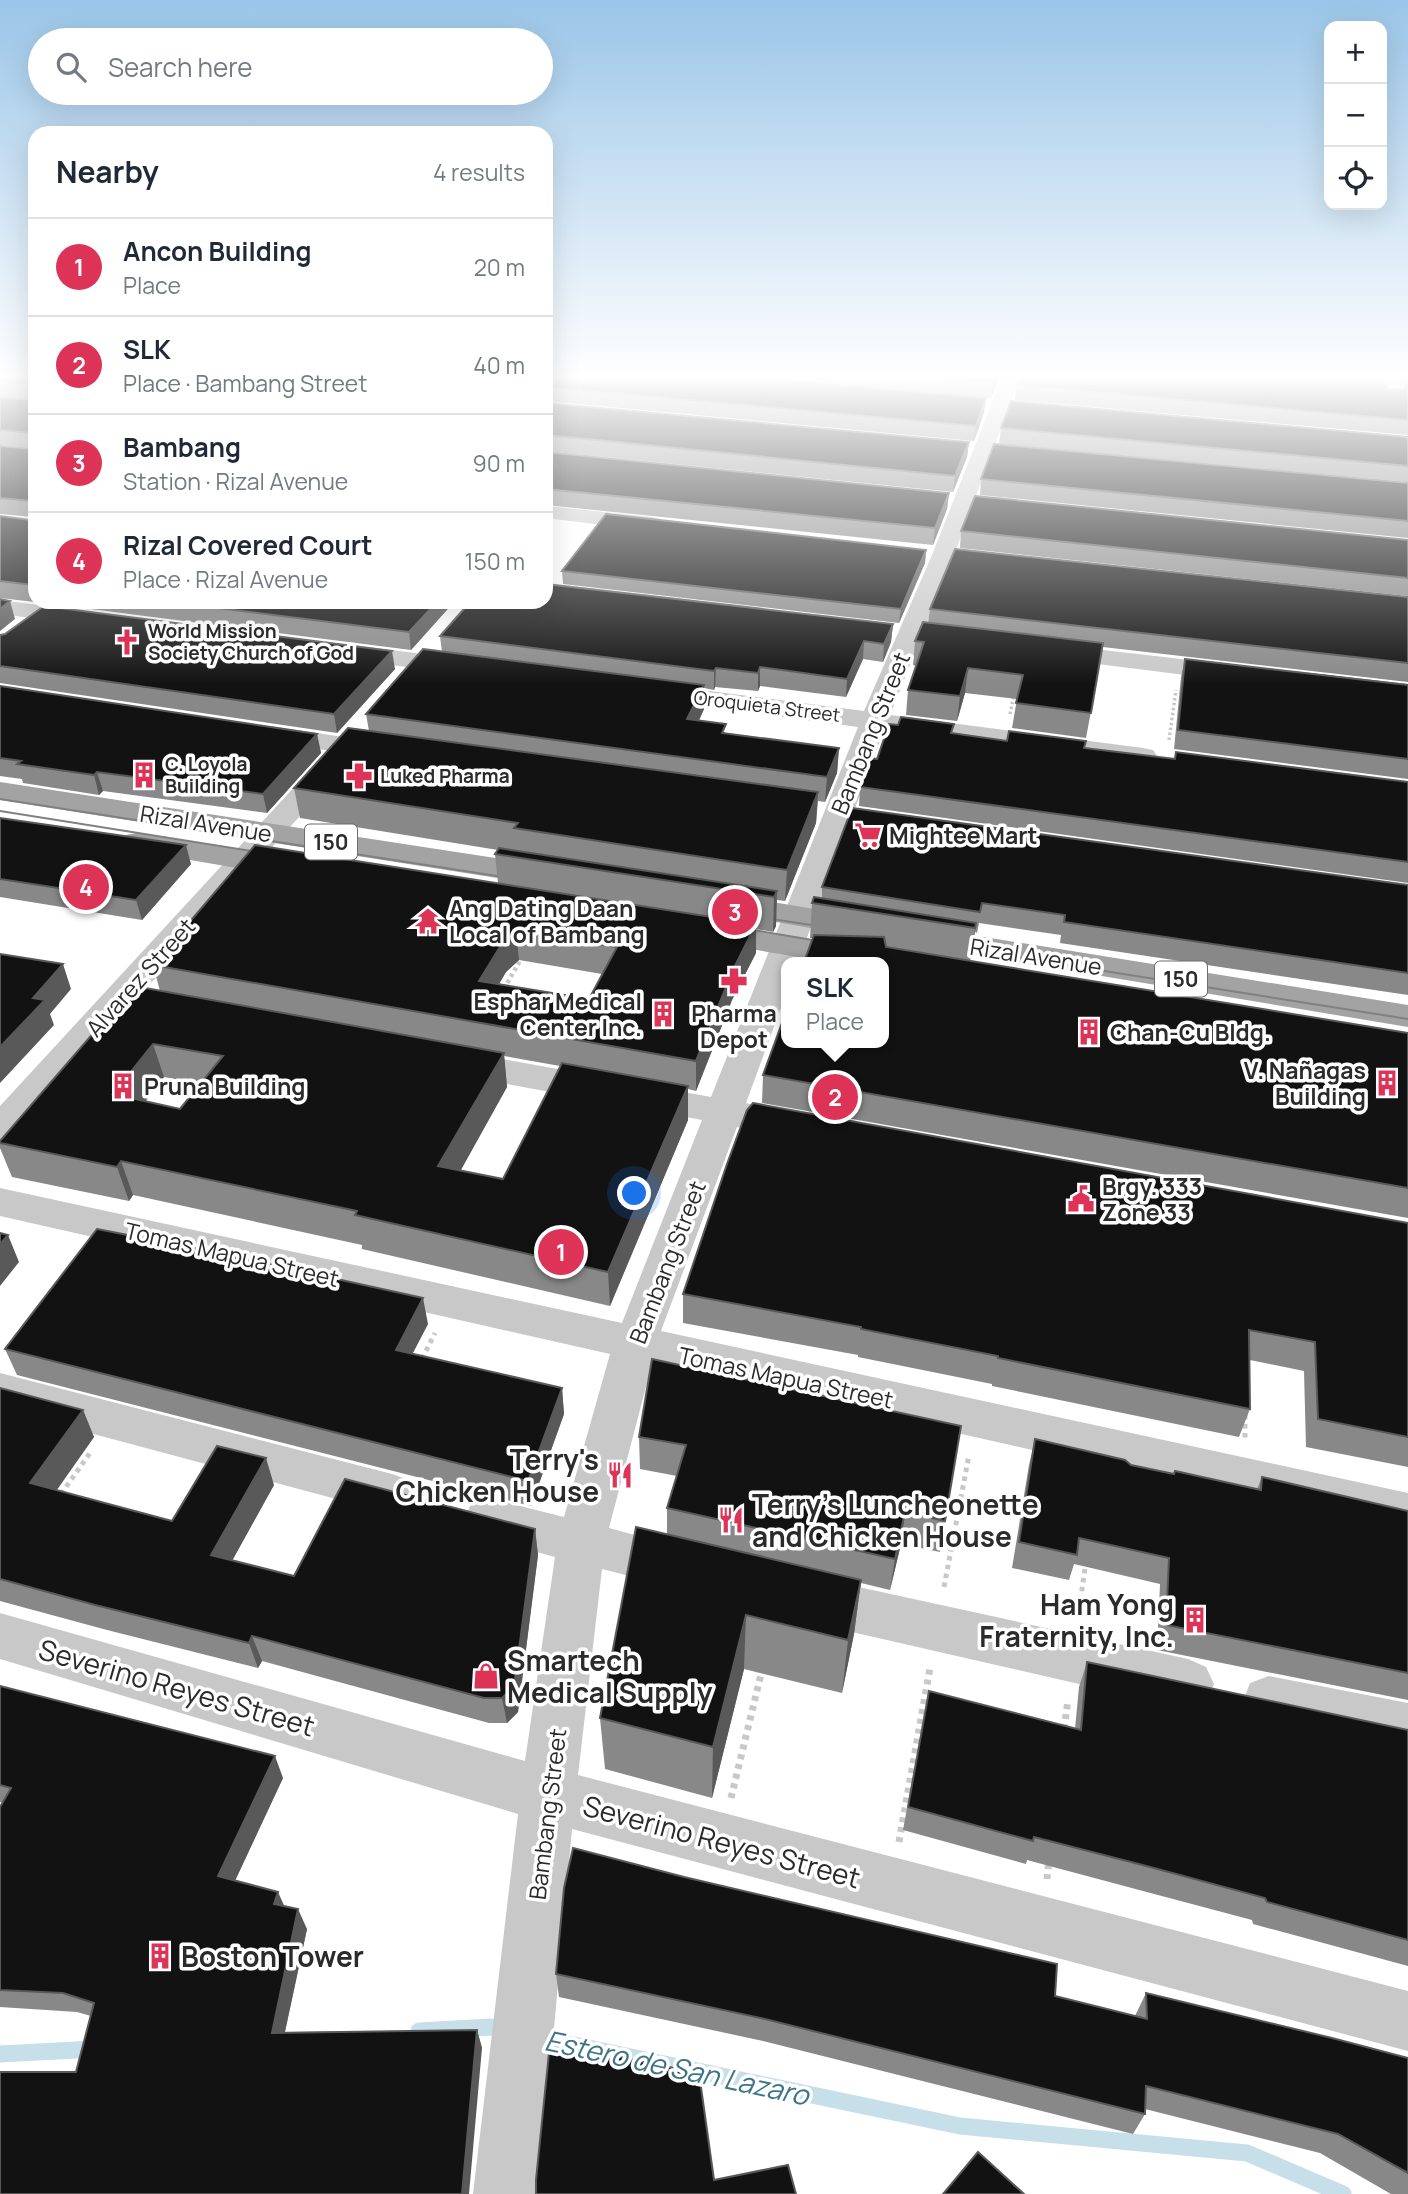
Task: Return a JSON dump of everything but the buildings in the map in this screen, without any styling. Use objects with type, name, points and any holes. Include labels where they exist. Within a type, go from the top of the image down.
[{"type":"main road","name":"Rizal Avenue","points":[[0,791],[578,881]]},
{"type":"main road","points":[[0,820],[65,831]]},
{"type":"main road","name":"Rizal Avenue","points":[[105,837],[324,873]]},
{"type":"main road","name":"Rizal Avenue","points":[[699,900],[879,957]]},
{"type":"main road","name":"Rizal Avenue","points":[[667,926],[794,931],[1408,1016]]},
{"type":"main road","name":"Rizal Avenue","points":[[889,960],[1408,1048]]},
{"type":"street","name":"Bambang Street","points":[[784,957],[874,720],[972,479]]},
{"type":"street","points":[[553,506],[565,493]]},
{"type":"street","points":[[937,499],[988,504]]},
{"type":"street","points":[[553,514],[669,525]]},
{"type":"street","points":[[916,552],[970,558]]},
{"type":"street","points":[[0,607],[28,607]]},
{"type":"street","points":[[22,629],[48,609]]},
{"type":"street","points":[[59,609],[109,621]]},
{"type":"street","points":[[883,632],[935,639]]},
{"type":"street","points":[[319,649],[429,652],[489,670]]},
{"type":"street","points":[[1026,649],[1255,675]]},
{"type":"street","points":[[402,683],[429,652]]},
{"type":"street","name":"Oroquieta Street","points":[[626,688],[1167,759]]},
{"type":"street","points":[[241,730],[356,735],[415,755]]},
{"type":"street","name":"Alvarez Street","points":[[0,1129],[119,1001],[356,735]]},
{"type":"street","name":"Bambang Street","points":[[506,2194],[548,1795],[581,1544],[635,1344],[781,964]]},
{"type":"street","points":[[119,1001],[160,1008]]},
{"type":"street","points":[[425,1057],[778,1121]]},
{"type":"street","name":"Tomas Mapua Street","points":[[0,1202],[1408,1514]]},
{"type":"street","points":[[0,1391],[581,1544],[716,1576]]},
{"type":"street","points":[[768,1589],[1241,1696],[1408,1729]]},
{"type":"street","name":"Severino Reyes Street","points":[[0,1636],[548,1795],[1408,2021]]},
{"type":"path","points":[[1167,759],[1179,667]]},
{"type":"path","points":[[502,992],[523,956]]},
{"type":"waterway","name":"Estero de San Lazaro","points":[[419,2031],[491,2027],[504,2030]]},
{"type":"waterway","name":"Estero de San Lazaro","points":[[540,2038],[960,2126],[1247,2153],[1343,2194]]},
{"type":"waterway","name":"Estero de San Lazaro","points":[[0,2054],[95,2049]]},
{"type":"tram line","points":[[0,799],[516,879]]},
{"type":"tram line","points":[[0,811],[270,854]]},
{"type":"tram line","points":[[758,917],[831,928]]},
{"type":"tram line","points":[[736,927],[830,943]]},
{"type":"tram line","points":[[952,947],[1408,1019]]},
{"type":"place","name":"World Mission Society Church of God","points":[[127,642]]},
{"type":"place","name":"C. Loyola Building","points":[[144,775]]},
{"type":"place","name":"Luked Pharma","points":[[359,776]]},
{"type":"place","name":"Mightee Mart","points":[[868,835]]},
{"type":"place","name":"Rizal Covered Court","points":[[86,887]]},
{"type":"place","name":"Bambang","points":[[735,912]]},
{"type":"place","name":"Ang Dating Daan Local of Bambang","points":[[428,921]]},
{"type":"place","name":"Pharma Depot","points":[[734,981]]},
{"type":"place","name":"Esphar Medical Center Inc.","points":[[663,1014]]},
{"type":"place","name":"Chan-Cu Bldg.","points":[[1089,1032]]},
{"type":"place","name":"V. Nañagas Building","points":[[1387,1083]]},
{"type":"place","name":"Pruna Building","points":[[123,1086]]},
{"type":"place","name":"SLK","points":[[835,1097]]},
{"type":"place","name":"Brgy. 333 Zone 33","points":[[1081,1199]]},
{"type":"place","name":"Ancon Building","points":[[561,1252]]},
{"type":"place","name":"Terry's Chicken House","points":[[620,1475]]},
{"type":"place","name":"Terry's Luncheonette and Chicken House","points":[[731,1520]]},
{"type":"place","name":"Ham Yong Fraternity, Inc.","points":[[1195,1620]]},
{"type":"place","name":"Smartech Medical Supply","points":[[486,1676]]},
{"type":"place","name":"Boston Tower","points":[[160,1956]]}]
